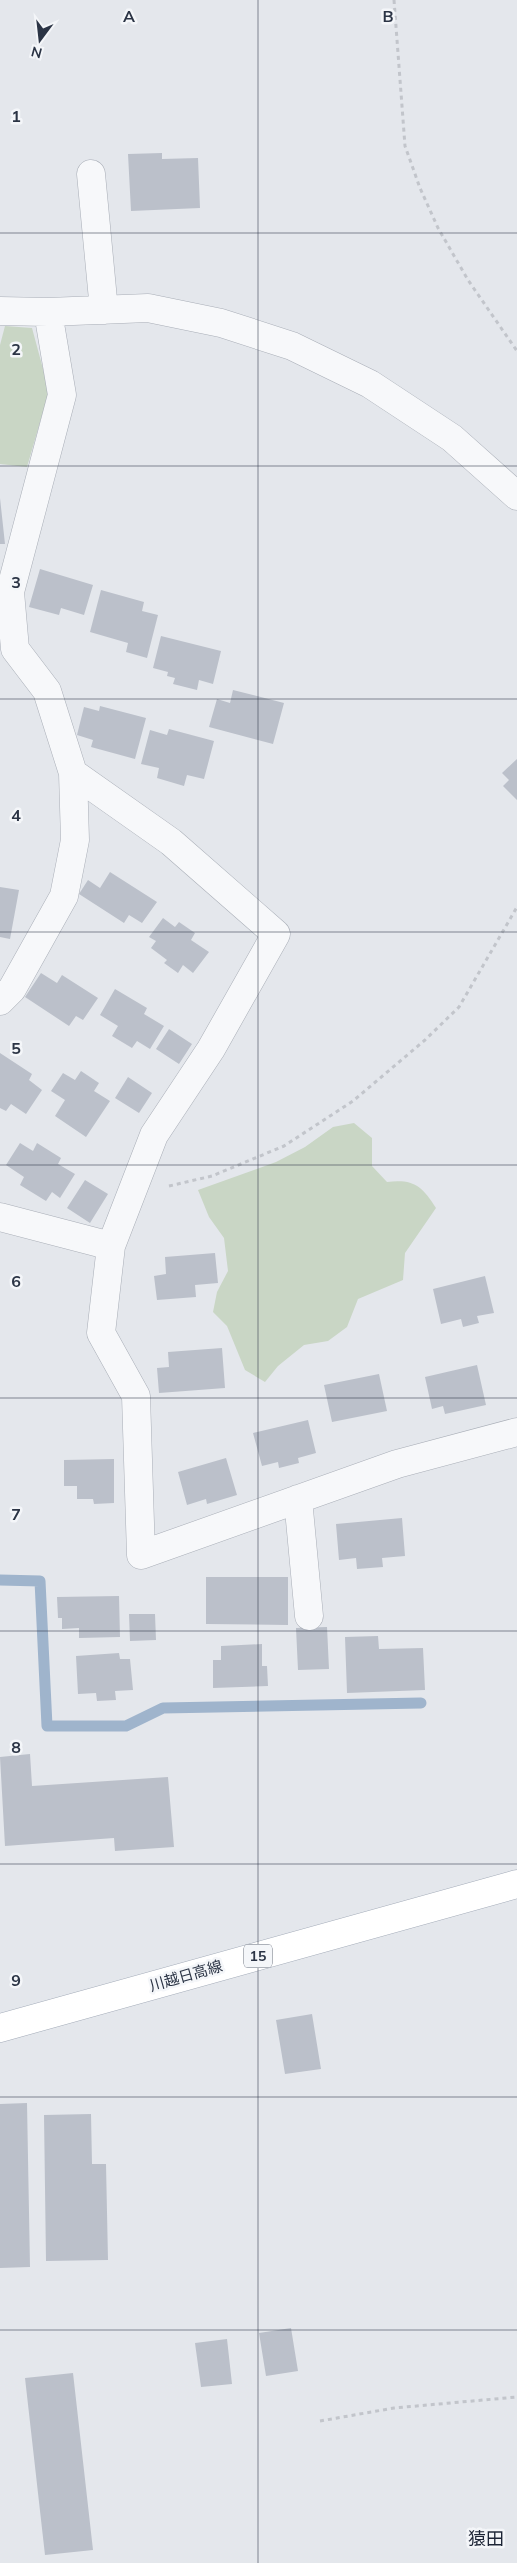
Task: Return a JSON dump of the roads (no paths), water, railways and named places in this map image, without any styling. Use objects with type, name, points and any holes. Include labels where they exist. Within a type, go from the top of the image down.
[{"type":"main road","name":"川越日高線","points":[[0,2028],[517,1884]]},
{"type":"street","points":[[91,174],[104,310]]},
{"type":"street","points":[[0,311],[48,312],[148,308],[221,323],[292,346],[370,384],[452,438],[517,496]]},
{"type":"street","points":[[0,1001],[12,989],[64,896],[75,840],[73,773],[47,691],[15,649],[10,592],[62,395],[48,312]]},
{"type":"street","points":[[73,773],[171,842],[276,934],[211,1049],[154,1135],[111,1246],[101,1333],[136,1396],[141,1555],[397,1464],[517,1432]]},
{"type":"street","points":[[0,1218],[111,1246]]},
{"type":"street","points":[[298,1499],[309,1616]]},
{"type":"waterway","points":[[0,1580],[40,1581],[47,1726],[126,1726],[163,1708],[421,1703]]},
{"type":"district","name":"猿田","points":[[486,2539]]}]
